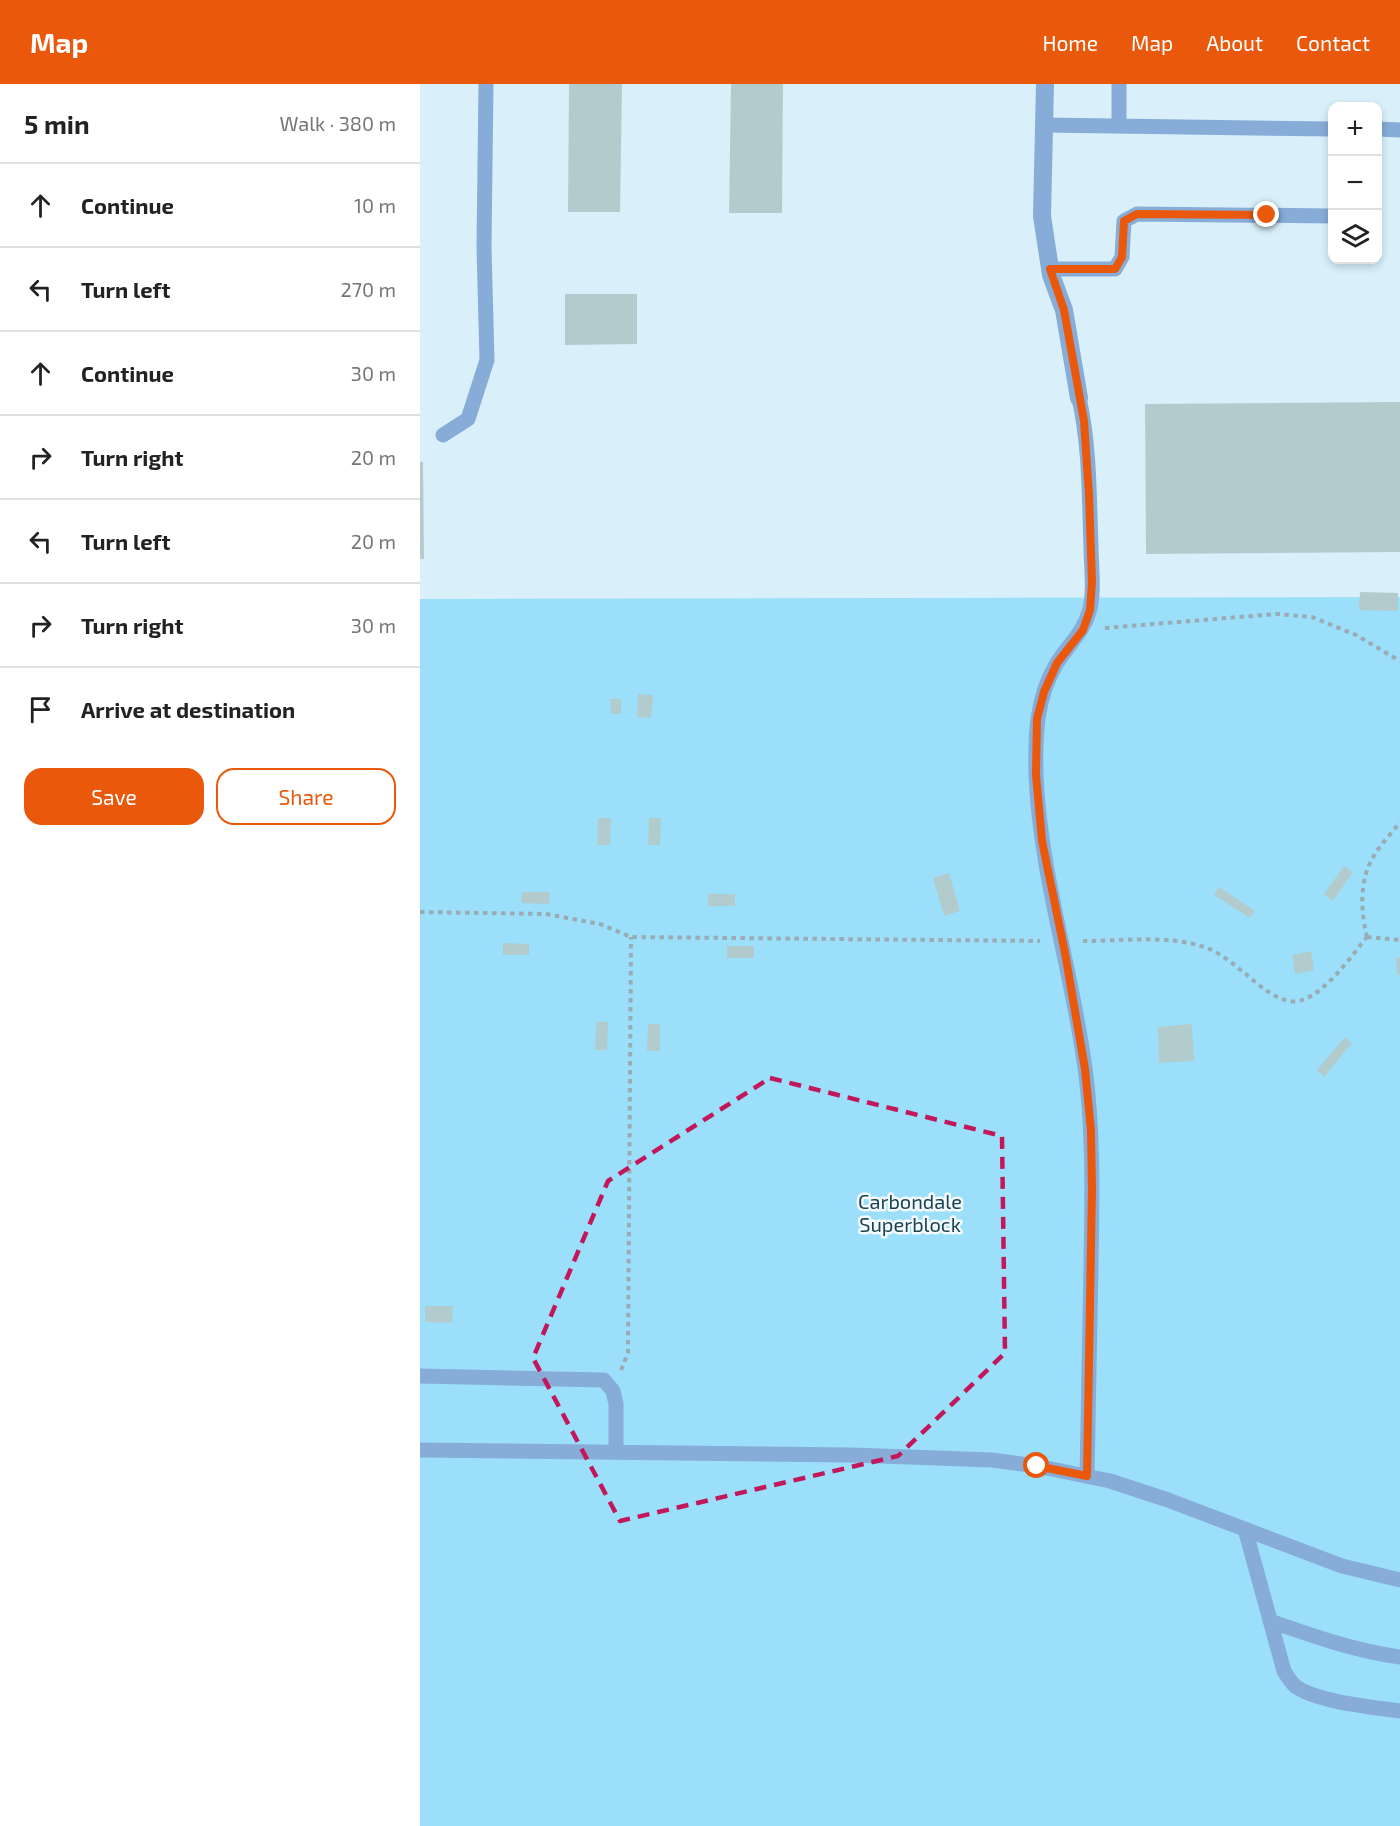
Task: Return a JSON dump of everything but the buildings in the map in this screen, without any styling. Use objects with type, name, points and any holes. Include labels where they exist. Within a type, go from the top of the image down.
[{"type":"street","points":[[1045,84],[1042,216],[1050,269],[1064,310],[1079,398]]},
{"type":"lane","points":[[443,435],[468,419],[487,360],[484,247],[486,84]]},
{"type":"lane","points":[[1119,84],[1119,126]]},
{"type":"lane","points":[[1044,125],[1328,129]]},
{"type":"lane","points":[[1382,129],[1400,130]]},
{"type":"lane","points":[[1050,269],[1115,269],[1122,257],[1124,221],[1137,214],[1328,216]]},
{"type":"lane","points":[[1079,398],[1084,421],[1088,473],[1092,582],[1090,610],[1083,630],[1057,663],[1044,692],[1037,719],[1036,775],[1042,841],[1085,1069],[1091,1131],[1087,1476]]},
{"type":"lane","points":[[420,1376],[604,1380],[613,1390],[616,1404],[616,1452]]},
{"type":"lane","points":[[420,1450],[938,1457],[1037,1466],[1087,1476],[1149,1494],[1342,1566],[1400,1580]]},
{"type":"lane","points":[[1245,1529],[1284,1671],[1293,1685],[1309,1694],[1325,1698],[1400,1711]]},
{"type":"lane","points":[[1270,1621],[1333,1643],[1400,1657]]},
{"type":"path","points":[[1083,630],[1276,614],[1312,617],[1356,635],[1400,661]]},
{"type":"path","points":[[1368,937],[1362,915],[1363,892],[1371,860],[1400,822]]},
{"type":"path","points":[[420,912],[546,914],[600,924],[631,937],[1175,940],[1202,946],[1224,956],[1269,993],[1291,1002],[1311,997],[1327,984],[1368,937]]},
{"type":"path","points":[[613,1390],[628,1353],[631,937]]},
{"type":"path","points":[[1368,937],[1400,940]]},
{"type":"highlighted area","points":[[770,1078],[1002,1136],[1005,1353],[898,1456],[620,1521],[533,1358],[608,1181]]},
{"type":"green space","name":"Carbondale Superblock","points":[[1400,597],[1400,1826],[420,1826],[420,599]]},
{"type":"route","points":[[1037,1466],[1087,1476],[1092,1189],[1091,1131],[1085,1069],[1065,953],[1042,841],[1036,775],[1037,719],[1044,692],[1057,663],[1083,630],[1090,610],[1092,582],[1084,421],[1064,310],[1050,269],[1115,269],[1122,257],[1124,221],[1137,214],[1267,215]]}]
